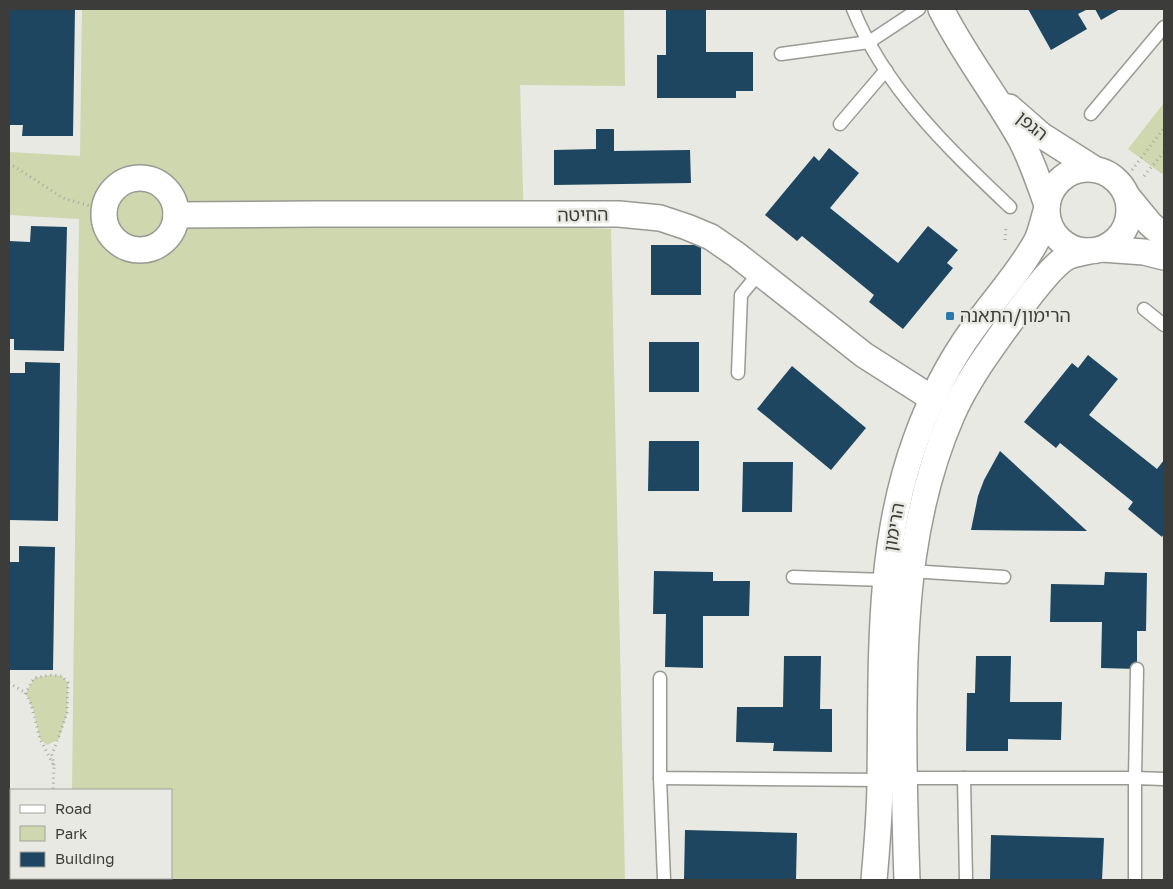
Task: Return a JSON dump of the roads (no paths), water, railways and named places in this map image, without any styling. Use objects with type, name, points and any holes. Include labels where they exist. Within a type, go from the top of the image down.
[{"type":"street","name":"הגפן","points":[[941,9],[954,35],[1022,142],[1035,171],[1046,208]]},
{"type":"street","name":"הגפן","points":[[978,74],[1024,120],[1064,151],[1093,168]]},
{"type":"street","points":[[1164,236],[1150,224],[1124,190],[1106,172],[1093,168],[1074,170],[1053,187],[1046,208],[1051,230],[1070,248],[1144,252],[1164,257]]},
{"type":"street","points":[[142,178],[154,180],[167,190],[175,204],[176,215],[170,235],[162,243],[148,249],[132,250],[122,246],[114,240],[104,221],[104,210],[110,195],[121,183],[142,178]]},
{"type":"street","points":[[1095,250],[1114,242],[1126,227],[1129,208],[1124,190]]},
{"type":"street","name":"הרימון","points":[[907,880],[892,779],[881,678],[886,580],[894,521],[916,439],[933,399],[968,336],[1029,254],[1040,232],[1046,208]]},
{"type":"street","name":"החיטה","points":[[176,215],[619,214],[660,218],[711,237],[864,355],[933,399]]},
{"type":"street","name":"הרימון","points":[[874,880],[878,829],[892,779],[910,571],[926,484],[953,413],[970,381],[1012,319],[1057,265],[1069,256],[1095,250]]},
{"type":"lane","points":[[853,9],[869,42],[886,70],[926,124],[1010,207]]},
{"type":"lane","points":[[781,54],[869,42],[919,9]]},
{"type":"lane","points":[[1091,114],[1164,27]]},
{"type":"lane","points":[[840,124],[886,70]]},
{"type":"lane","points":[[738,373],[741,295],[759,273]]},
{"type":"lane","points":[[1144,309],[1164,325]]},
{"type":"lane","points":[[910,571],[1004,578]]},
{"type":"lane","points":[[793,577],[886,580]]},
{"type":"lane","points":[[1135,880],[1138,669]]},
{"type":"lane","points":[[660,678],[660,778],[664,880]]},
{"type":"lane","points":[[660,778],[1164,779]]},
{"type":"lane","points":[[964,778],[966,880]]},
{"type":"place","name":"הרימון/התאנה","points":[[950,316]]}]
